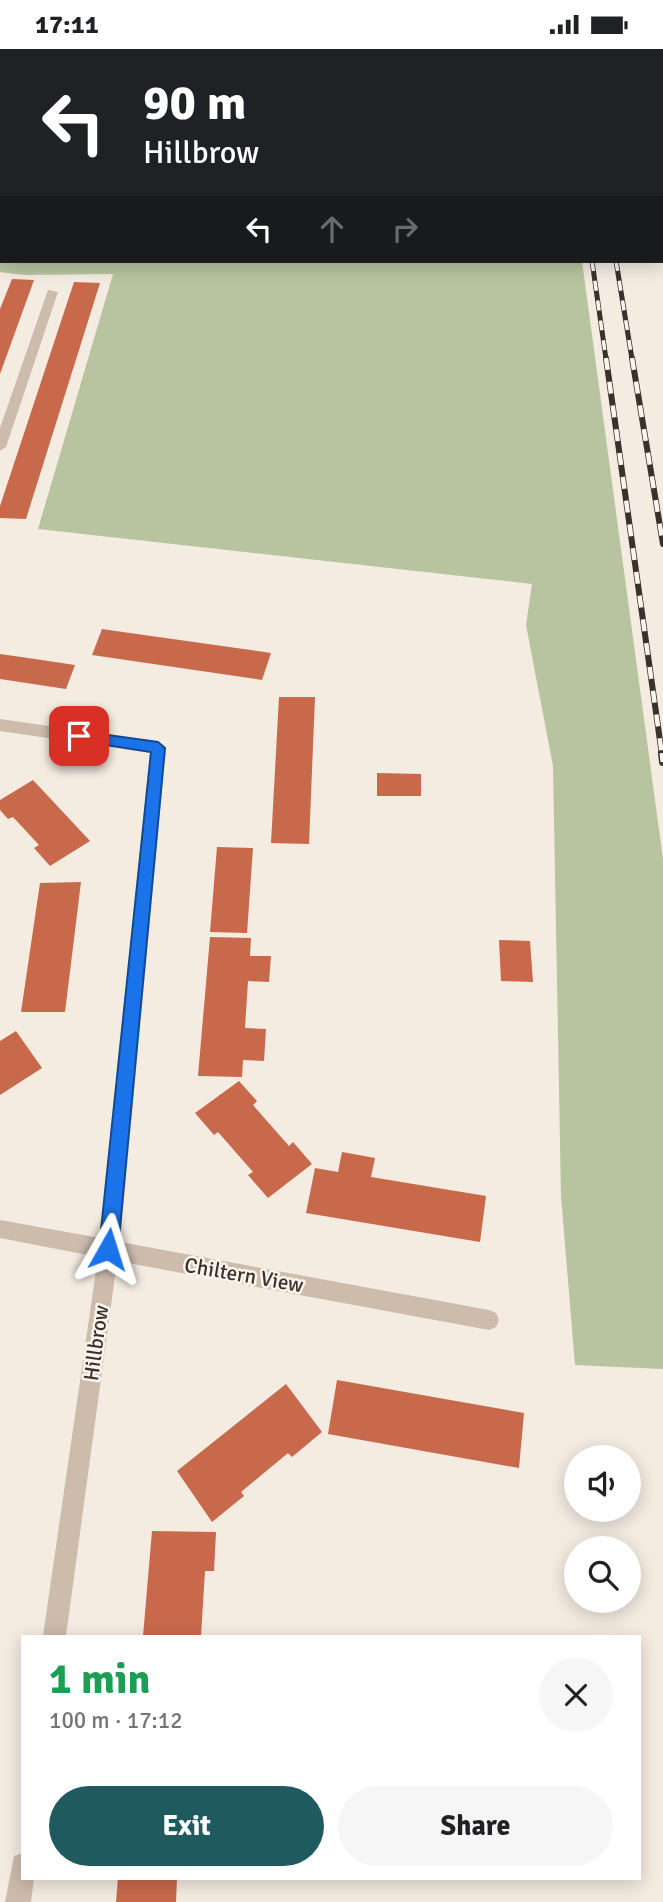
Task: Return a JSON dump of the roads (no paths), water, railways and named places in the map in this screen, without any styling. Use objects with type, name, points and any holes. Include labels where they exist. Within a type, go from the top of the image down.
[{"type":"street","points":[[0,447],[52,292]]},
{"type":"street","name":"Hillbrow","points":[[0,725],[158,748],[108,1249],[55,1635]]},
{"type":"street","name":"Chiltern View","points":[[0,1229],[489,1319]]},
{"type":"street","points":[[18,1902],[21,1880]]},
{"type":"railway","points":[[592,263],[606,359]]},
{"type":"railway","points":[[616,263],[632,359]]},
{"type":"railway","points":[[606,358],[662,755]]},
{"type":"railway","points":[[632,358],[663,544]]},
{"type":"railway","points":[[662,753],[663,762]]}]
